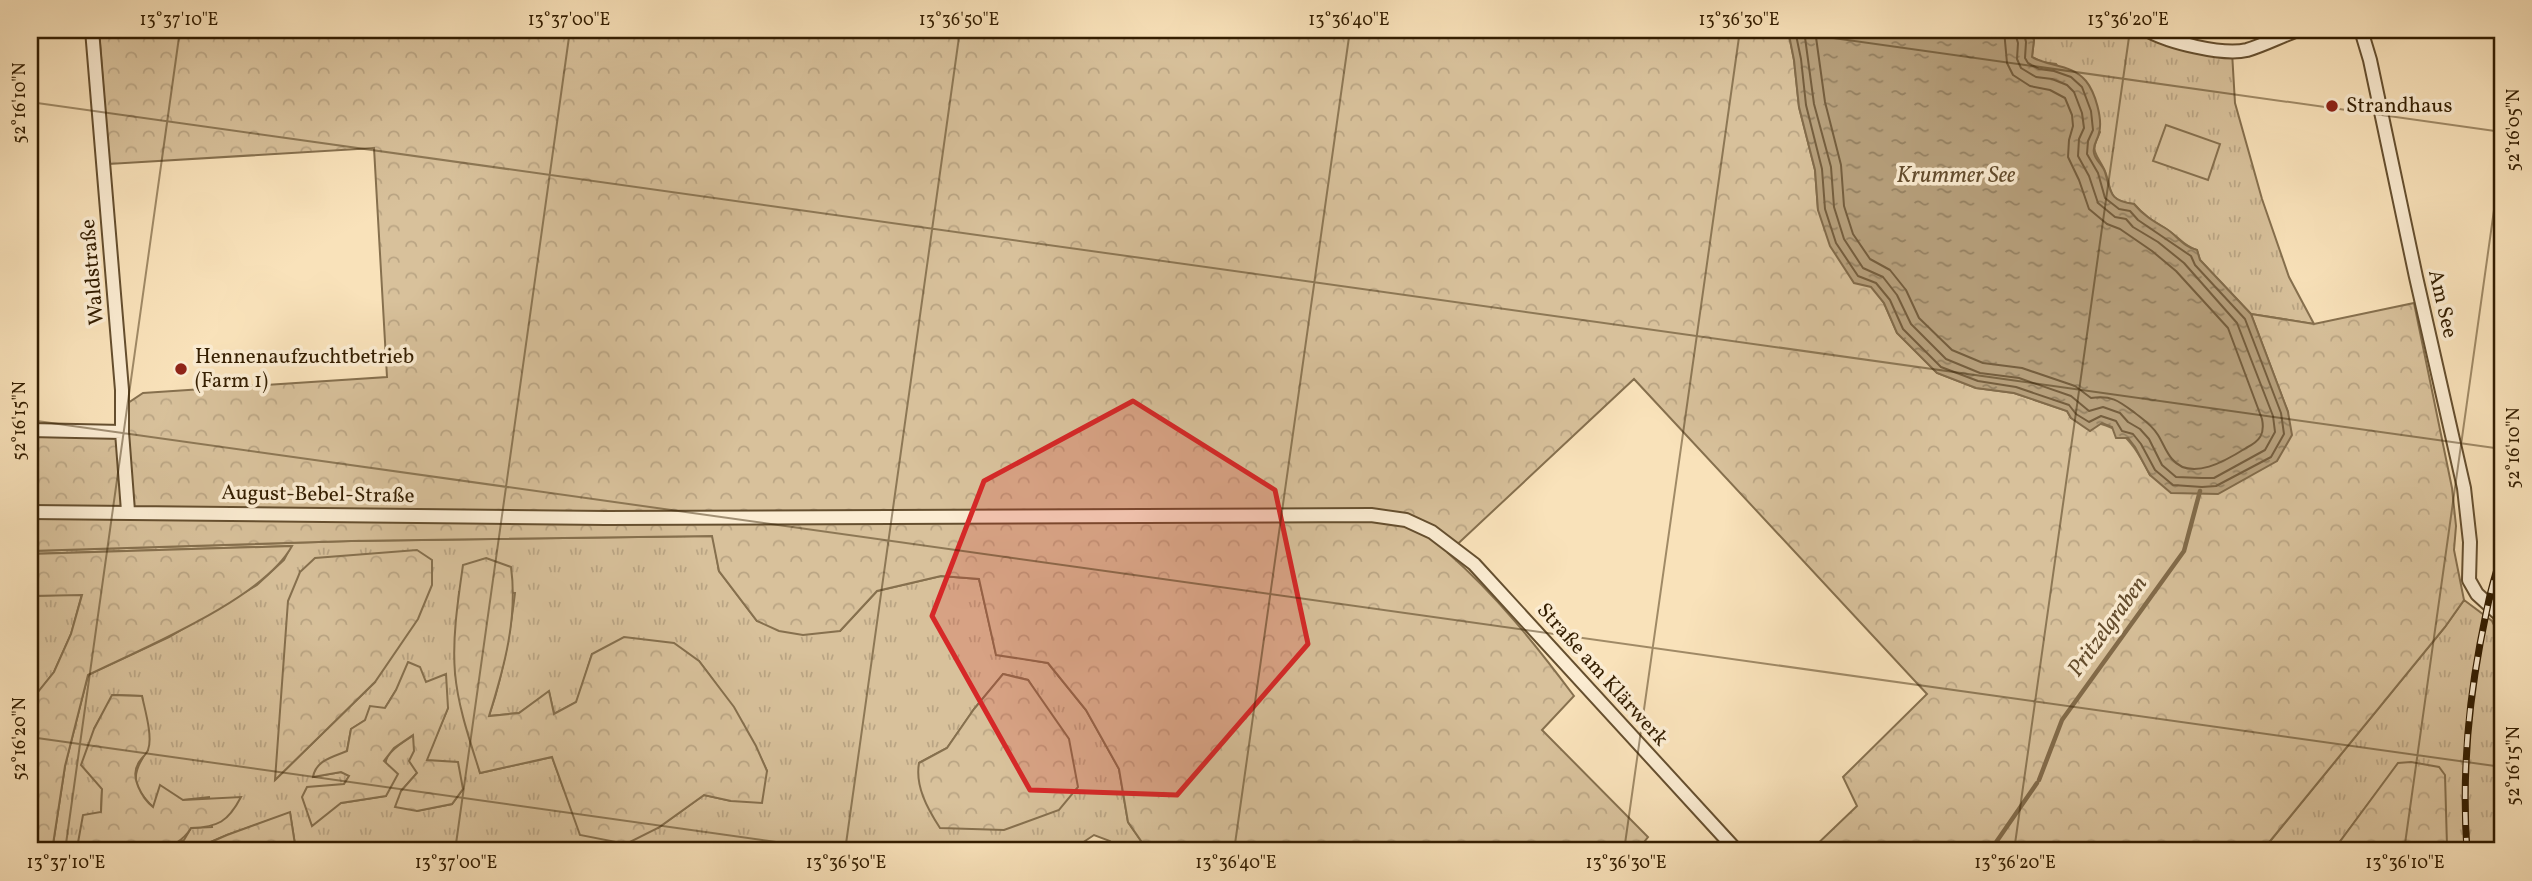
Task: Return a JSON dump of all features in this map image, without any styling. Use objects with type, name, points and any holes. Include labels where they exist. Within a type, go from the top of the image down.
[{"type":"street","name":"Waldstraße","points":[[92,30],[122,390],[128,512]]},
{"type":"street","points":[[2147,30],[2181,43],[2232,52],[2247,50],[2298,30]]},
{"type":"street","name":"Am See","points":[[2361,30],[2372,69],[2464,488],[2470,542],[2469,580],[2473,588],[2501,616]]},
{"type":"street","points":[[30,430],[122,432]]},
{"type":"street","name":"August-Bebel-Straße","points":[[30,512],[606,517],[1371,515],[1406,520],[1432,532]]},
{"type":"street","name":"Straße am Klärwerk","points":[[1432,532],[1474,564],[1737,851]]},
{"type":"highlighted area","points":[[1133,401],[1275,490],[1308,644],[1177,795],[1030,790],[932,616],[984,481]]},
{"type":"green space","points":[[99,30],[1788,30],[1799,107],[1815,170],[1818,210],[1884,303],[1897,333],[1937,373],[1976,388],[2014,393],[2067,411],[2071,418],[2100,424],[2120,433],[2128,439],[2150,475],[2288,412],[2251,314],[2314,324],[2414,303],[2452,488],[2456,526],[2454,550],[2464,600],[2445,627],[2262,851],[1810,851],[1857,806],[1843,777],[1927,694],[1634,379],[1448,553],[1515,621],[1574,696],[1542,730],[1648,837],[1637,851],[1148,851],[1128,822],[1119,769],[1086,710],[1048,663],[996,655],[979,579],[941,576],[877,591],[840,631],[803,635],[779,631],[757,621],[719,571],[712,536],[351,541],[30,551],[30,434],[118,435],[116,411],[143,393],[387,377],[374,148],[109,164]]},
{"type":"green space","points":[[2029,30],[2147,30],[2232,52],[2235,103],[2262,199],[2289,277],[2314,324],[2251,314],[2200,260],[2197,250],[2148,218],[2134,204],[2114,197],[2095,151],[2100,132],[2056,64],[2032,57],[2034,40]]},
{"type":"green space","points":[[2166,125],[2220,144],[2208,180],[2153,161]]},
{"type":"green space","points":[[713,536],[719,571],[757,621],[840,631],[877,591],[941,576],[979,579],[996,654],[1048,663],[1086,710],[1119,769],[1128,822],[1148,851],[1120,851],[1110,841],[1094,835],[1070,851],[296,851],[290,813],[190,851],[157,851],[184,840],[191,828],[212,827],[209,797],[153,807],[137,786],[136,779],[136,773],[148,750],[142,696],[113,695],[94,729],[102,789],[101,813],[77,848],[83,851],[52,851],[65,766],[88,675],[169,637],[257,585],[284,560],[291,546],[30,554],[30,551],[351,541]],"holes":[[[300,572],[375,682],[276,779]],[[459,592],[515,593],[505,655],[489,716],[519,713],[549,692],[554,714],[577,702],[592,654],[699,661],[753,741],[767,771],[731,801],[704,795],[658,828],[564,790],[552,757],[480,773],[455,673]],[[1003,674],[1028,680],[1046,708],[919,763],[947,748]],[[426,682],[448,708],[426,760],[463,789],[452,804],[417,811],[401,791],[417,773],[414,735],[395,748],[386,759],[386,796],[341,803],[344,784],[350,775],[341,772],[313,777],[347,751],[351,729],[385,708],[396,690]]]},
{"type":"green space","points":[[292,546],[277,566],[256,585],[229,603],[169,636],[88,675],[65,766],[52,851],[30,851],[30,702],[54,672],[71,634],[82,595],[30,596],[30,554]]},
{"type":"green space","points":[[417,550],[432,560],[432,585],[418,619],[375,682],[275,780],[288,601],[300,572],[315,558]]},
{"type":"green space","points":[[486,558],[511,567],[513,586],[508,643],[489,716],[519,713],[549,691],[554,714],[576,702],[592,654],[624,637],[674,643],[699,661],[734,707],[756,746],[767,771],[762,803],[731,801],[704,795],[658,828],[626,844],[580,835],[552,757],[480,773],[459,698],[454,646],[463,565]]},
{"type":"green space","points":[[82,594],[71,634],[54,672],[30,702],[30,596]]},
{"type":"green space","points":[[2464,600],[2492,621],[2498,633],[2502,851],[2445,851],[2447,846],[2398,764],[2333,851],[2262,851],[2445,627]]},
{"type":"green space","points":[[408,662],[420,667],[426,682],[446,674],[448,708],[427,760],[458,762],[463,789],[452,804],[417,811],[395,807],[401,791],[417,773],[409,761],[414,751],[413,735],[394,748],[384,761],[398,774],[386,796],[341,803],[312,826],[302,797],[307,787],[344,784],[349,776],[341,772],[313,777],[315,771],[326,760],[347,751],[351,729],[365,720],[370,706],[385,708]]},
{"type":"green space","points":[[1003,674],[1028,680],[1069,739],[1078,787],[1059,810],[1004,830],[940,828],[920,788],[919,763],[947,748]]},
{"type":"green space","points":[[112,695],[142,696],[150,738],[147,752],[138,764],[135,775],[141,793],[149,803],[153,807],[160,785],[183,800],[241,797],[227,818],[208,826],[191,828],[182,839],[157,850],[127,853],[83,851],[77,848],[83,815],[101,812],[102,789],[81,765],[94,729]]},
{"type":"green space","points":[[2411,762],[2439,767],[2445,775],[2445,851],[2333,851],[2398,763]]},
{"type":"green space","points":[[290,812],[296,851],[190,851],[227,835]]},
{"type":"water","name":"Krummer See","points":[[1788,30],[2029,30],[2034,40],[2032,57],[2074,71],[2086,81],[2092,92],[2100,121],[2094,153],[2104,169],[2115,198],[2134,204],[2184,244],[2197,250],[2200,260],[2251,314],[2288,412],[2292,435],[2277,461],[2218,494],[2171,493],[2150,475],[2128,438],[2116,438],[2112,427],[2102,423],[2090,431],[2071,418],[2067,411],[2014,393],[1976,388],[1937,373],[1897,333],[1884,303],[1871,287],[1854,283],[1830,246],[1818,210],[1815,170],[1799,107]]},
{"type":"waterway","name":"Pritzelgraben","points":[[2039,780],[2062,720],[2184,551],[2200,491]]},
{"type":"waterway","name":"Pritzelgraben","points":[[1990,851],[2037,783]]},
{"type":"railway","points":[[2467,851],[2465,773],[2472,696],[2487,610],[2502,555]]},
{"type":"place","name":"Strandhaus","points":[[2332,106]]},
{"type":"place","name":"Hennenaufzuchtbetrieb (Farm 1)","points":[[181,369]]}]
